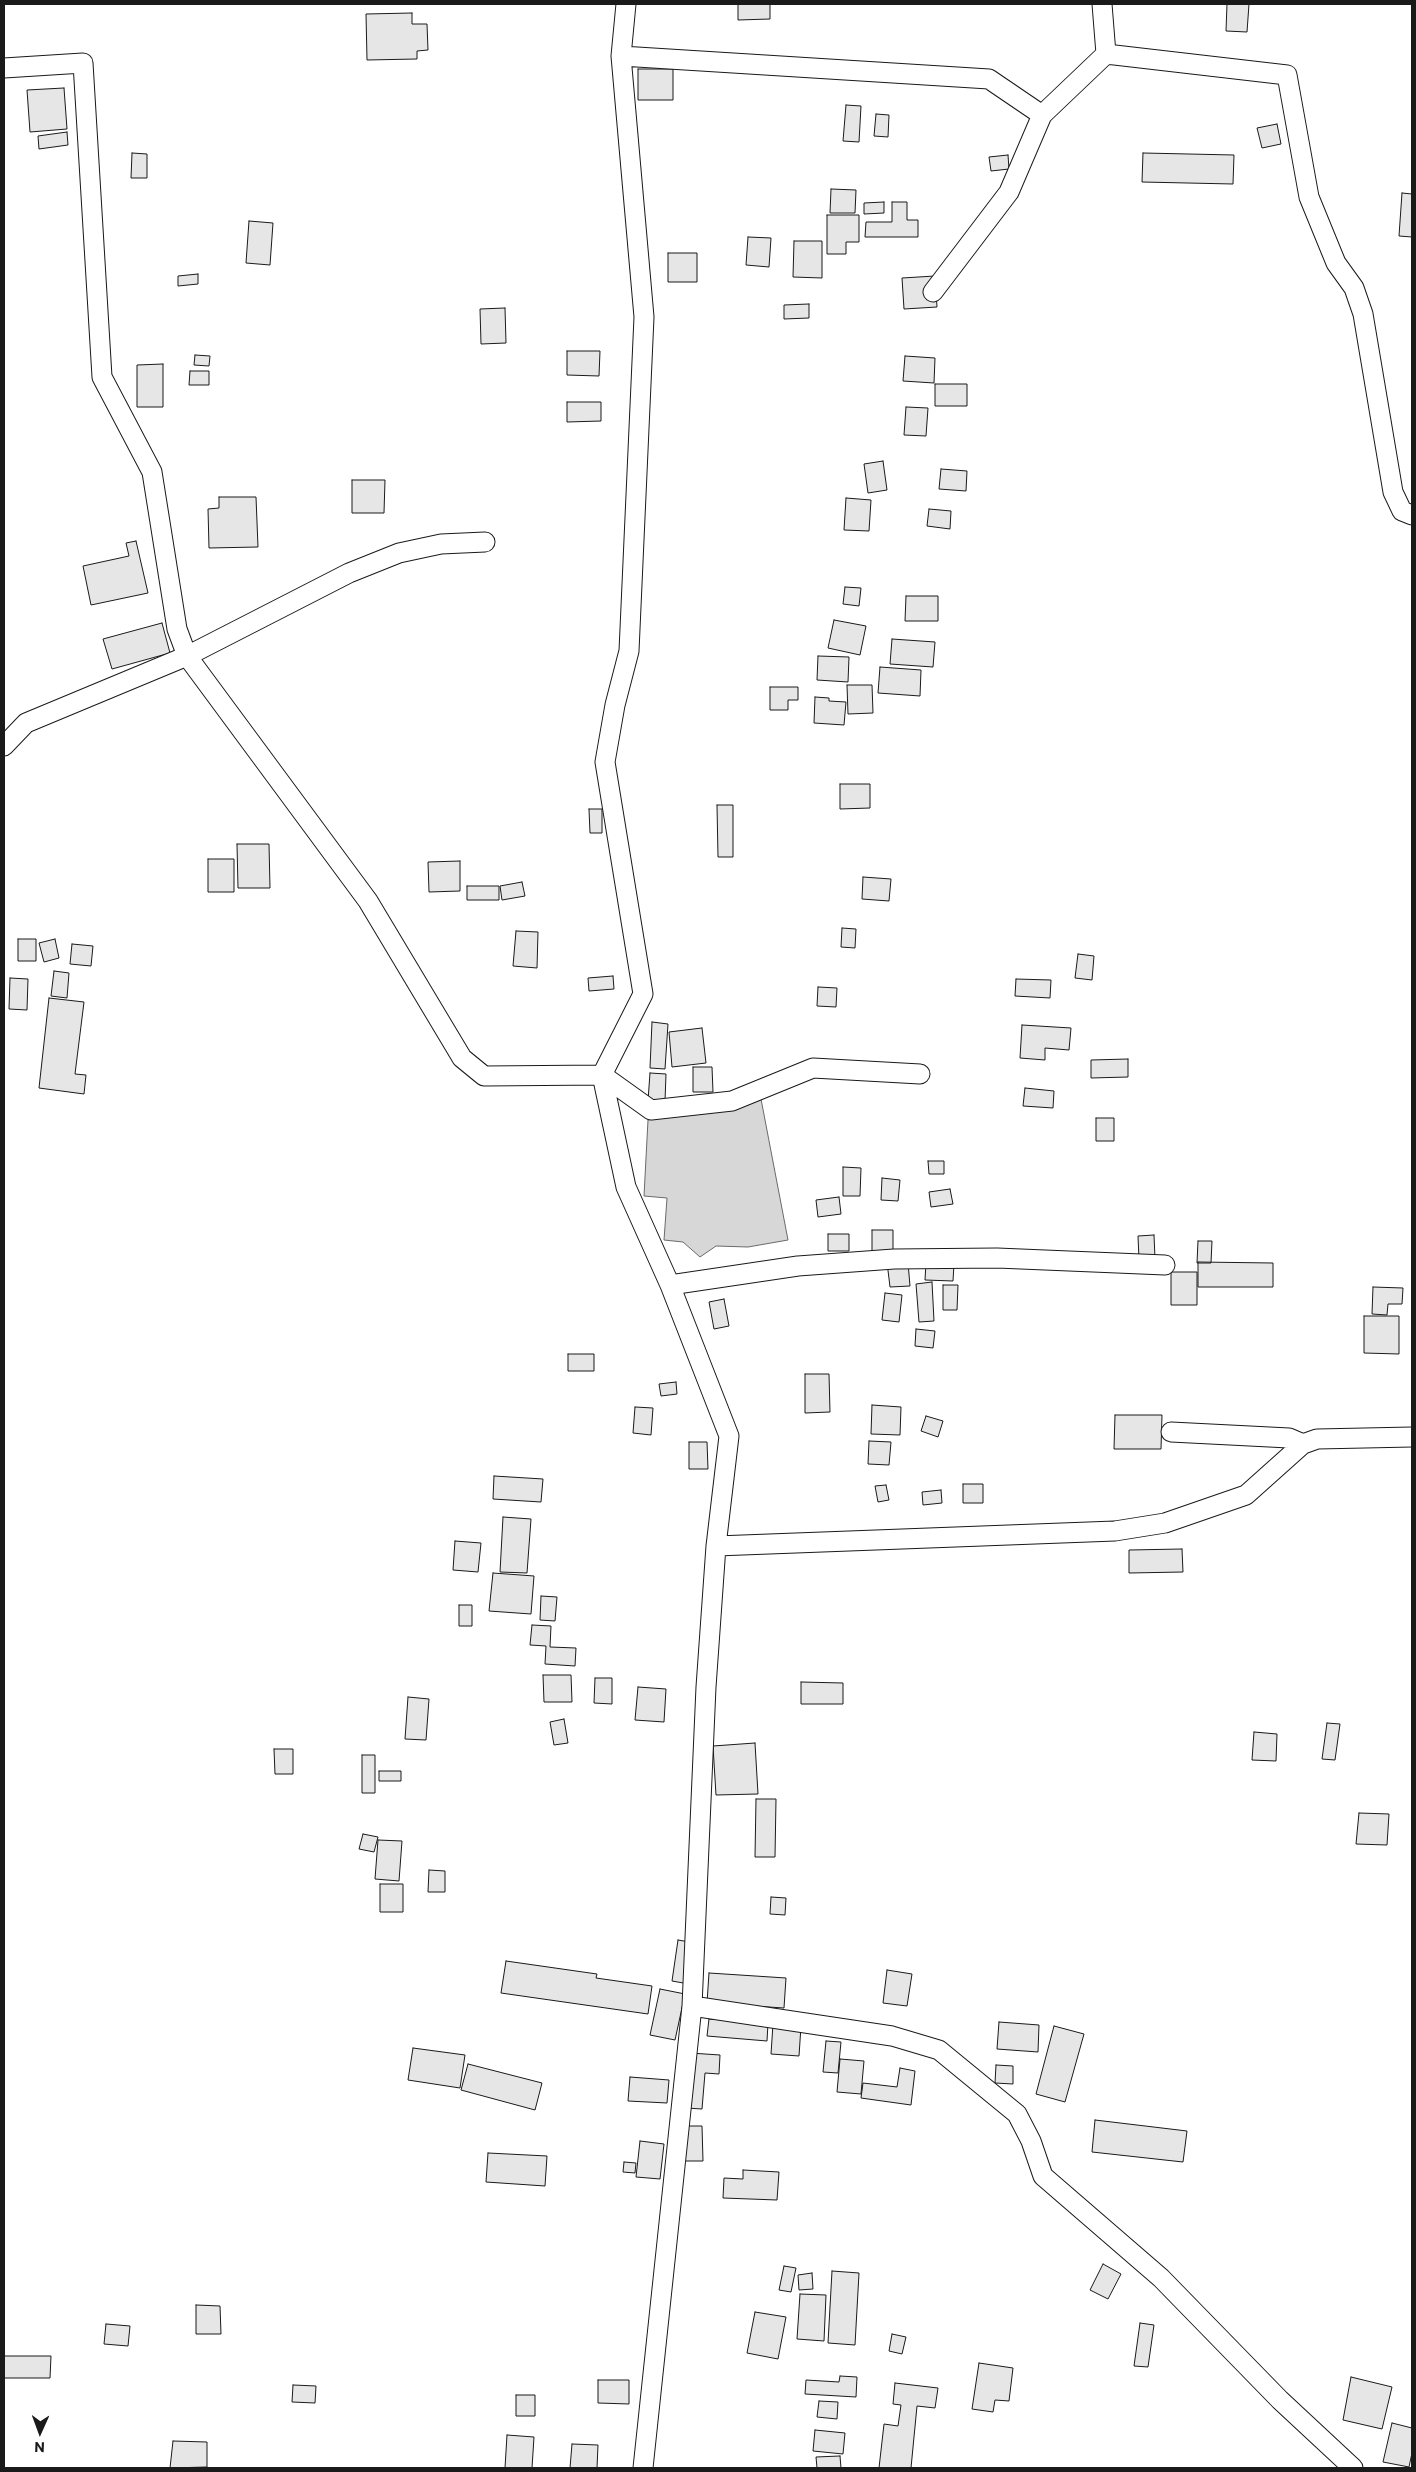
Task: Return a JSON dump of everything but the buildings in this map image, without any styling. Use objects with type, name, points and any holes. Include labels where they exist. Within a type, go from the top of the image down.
[{"type":"street","points":[[626,4],[621,56],[644,317],[629,651],[615,706],[605,762],[643,994],[602,1075],[626,1187],[670,1285],[728,1436],[716,1546],[706,1687],[692,2006],[643,2468]]},
{"type":"street","points":[[1102,4],[1106,54]]},
{"type":"street","points":[[933,292],[1009,192],[1042,115],[1106,54]]},
{"type":"street","points":[[1106,54],[1287,75],[1309,197],[1336,263],[1354,288],[1363,314],[1393,492],[1402,511],[1412,515]]},
{"type":"street","points":[[621,56],[989,79],[1042,115]]},
{"type":"street","points":[[4,68],[83,63],[102,376],[152,472],[177,629],[187,656],[368,901],[462,1058],[484,1076],[602,1075],[651,1110],[732,1101],[813,1068],[920,1074]]},
{"type":"street","points":[[4,746],[26,722],[187,656],[349,573],[399,553],[441,544],[485,542]]},
{"type":"street","points":[[670,1285],[798,1266],[894,1259],[997,1258],[1165,1265]]},
{"type":"street","points":[[1171,1432],[1290,1438],[1303,1444]]},
{"type":"street","points":[[716,1546],[1115,1531],[1165,1523],[1246,1495],[1303,1444],[1317,1439],[1412,1437]]},
{"type":"street","points":[[692,2006],[892,2036],[939,2050],[1017,2114],[1031,2141],[1043,2176],[1161,2278],[1280,2400],[1353,2468]]},
{"type":"shaded area","points":[[761,1099],[788,1240],[748,1247],[716,1246],[700,1257],[683,1242],[664,1240],[667,1198],[644,1196],[648,1120]]}]
